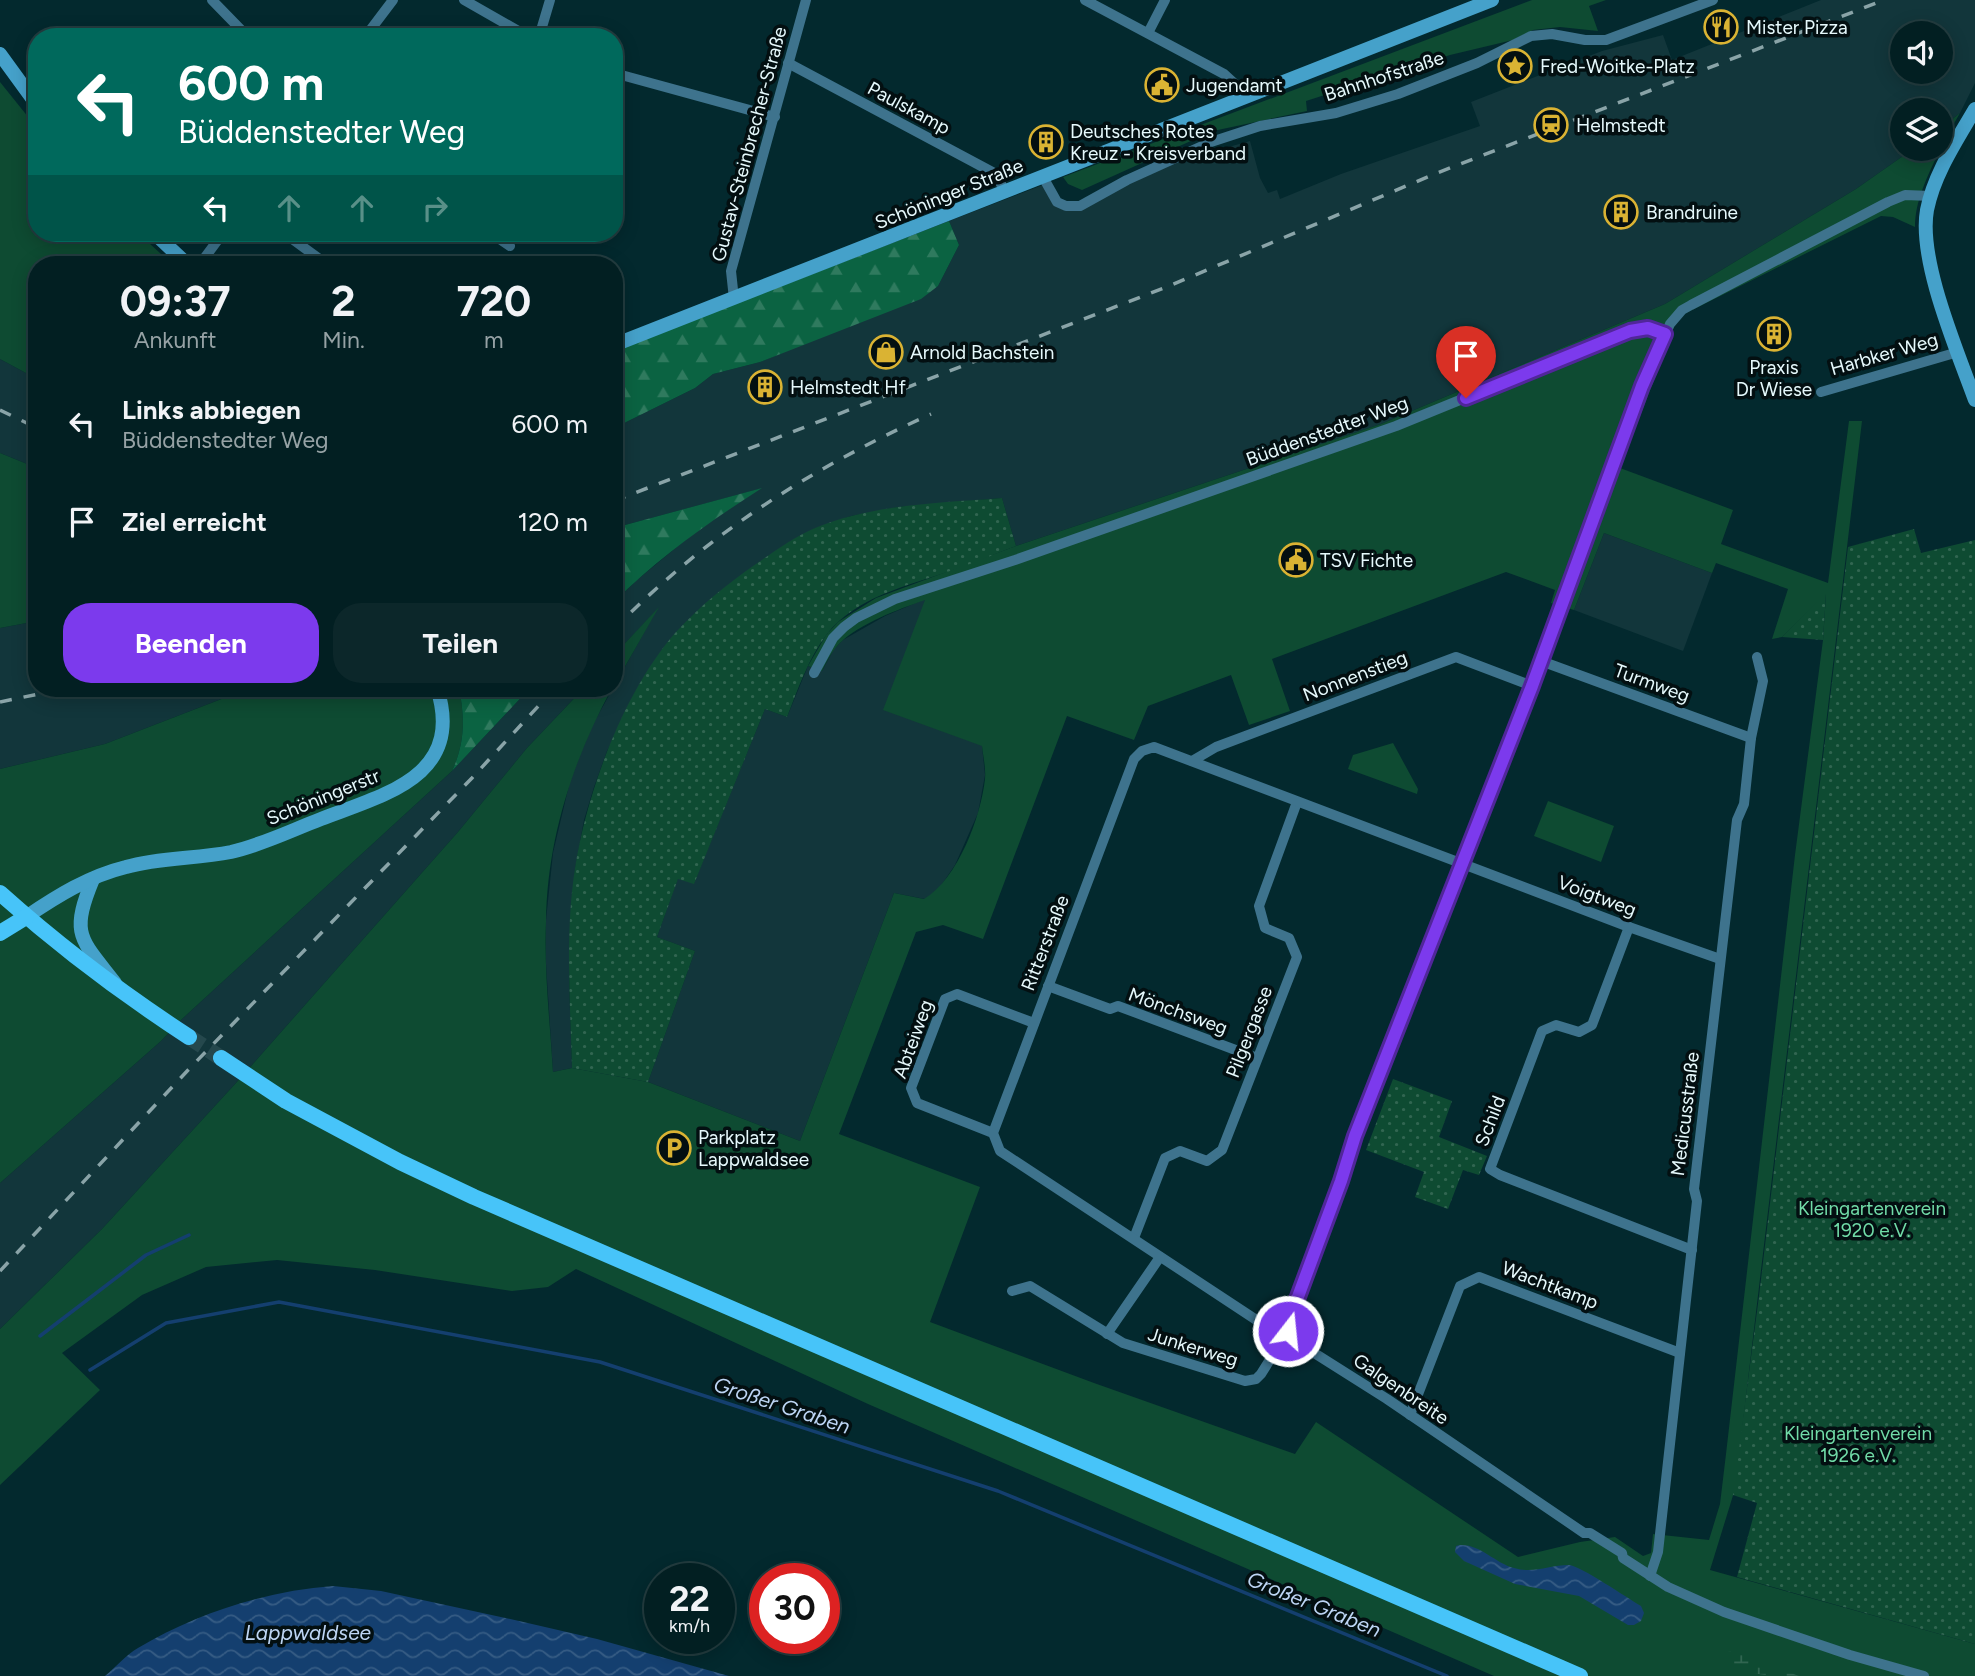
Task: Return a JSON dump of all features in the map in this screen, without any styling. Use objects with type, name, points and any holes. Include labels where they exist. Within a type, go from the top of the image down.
[{"type":"main road","name":"Schöninger Straße","points":[[623,342],[1244,97],[1459,6],[1492,0]]},
{"type":"main road","points":[[0,54],[28,93]]},
{"type":"main road","name":"Harbker Weg","points":[[1973,119],[1950,152],[1931,196],[1925,224],[1932,274],[1975,400]]},
{"type":"main road","points":[[164,242],[178,256]]},
{"type":"main road","name":"Schöningerstr","points":[[93,879],[144,862],[235,851],[373,799],[411,781],[431,762],[439,748],[444,719],[439,697]]},
{"type":"main road","points":[[0,933],[75,886],[93,879]]},
{"type":"main road","points":[[93,879],[81,910],[80,929],[90,951],[118,987]]},
{"type":"main road","points":[[0,894],[150,1012],[189,1037]]},
{"type":"main road","points":[[221,1058],[311,1114],[400,1162],[474,1196],[1580,1676]]},
{"type":"street","points":[[212,0],[239,28]]},
{"type":"street","points":[[372,28],[393,0]]},
{"type":"street","points":[[464,0],[513,28]]},
{"type":"street","points":[[542,28],[550,0]]},
{"type":"street","name":"Gustav-Steinbrecher-Straße","points":[[734,299],[731,271],[806,0]]},
{"type":"street","points":[[1085,0],[1224,74],[1244,97]]},
{"type":"street","points":[[1148,33],[1165,0]]},
{"type":"street","name":"Bahnhofstraße","points":[[1043,177],[1057,202],[1066,206],[1080,206],[1127,180],[1211,142],[1260,126],[1336,113],[1398,94],[1477,63],[1531,36],[1552,34],[1585,40],[1606,40],[1713,0]]},
{"type":"street","name":"Paulskamp","points":[[789,63],[996,174],[1005,192]]},
{"type":"street","points":[[623,75],[775,117]]},
{"type":"street","points":[[993,1133],[1000,1151],[1267,1327],[1288,1331],[1289,1321],[1355,1136],[1532,686],[1642,386],[1665,334],[1682,310],[1888,202],[1905,195],[1931,196]]},
{"type":"street","points":[[296,242],[315,256]]},
{"type":"street","points":[[504,242],[510,246]]},
{"type":"street","name":"Büddenstedter Weg","points":[[814,673],[833,638],[844,627],[856,618],[895,599],[1015,560],[1396,426],[1630,331],[1648,328],[1665,334]]},
{"type":"street","name":"Harbker Weg","points":[[1821,392],[1958,352]]},
{"type":"street","name":"Nonnenstieg","points":[[1192,761],[1216,747],[1455,657],[1532,686]]},
{"type":"street","name":"Medicusstraße","points":[[1650,1576],[1658,1552],[1697,1201],[1694,1189],[1737,820],[1744,804],[1751,738],[1763,681],[1757,657]]},
{"type":"street","name":"Turmweg","points":[[1541,661],[1751,738]]},
{"type":"street","name":"Ritterstraße","points":[[993,1133],[1134,759],[1142,751],[1154,747],[1462,864]]},
{"type":"street","name":"Pilgergasse","points":[[1134,1238],[1165,1158],[1180,1151],[1207,1161],[1222,1150],[1297,957],[1290,938],[1265,928],[1259,906],[1297,802]]},
{"type":"street","name":"Voigtweg","points":[[1462,864],[1720,959]]},
{"type":"street","name":"Schild","points":[[1629,927],[1592,1025],[1579,1032],[1556,1025],[1542,1031],[1490,1169],[1692,1250]]},
{"type":"street","name":"Mönchsweg","points":[[1048,986],[1110,1009],[1118,1006],[1257,1058]]},
{"type":"street","name":"Abteiweg","points":[[993,1133],[917,1103],[911,1088],[945,999],[957,994],[1034,1023]]},
{"type":"street","points":[[1107,1334],[1160,1258]]},
{"type":"street","name":"Wachtkamp","points":[[1410,1415],[1460,1286],[1479,1277],[1680,1353]]},
{"type":"street","name":"Junkerweg","points":[[1012,1291],[1030,1286],[1123,1343],[1251,1381],[1261,1374],[1288,1331]]},
{"type":"street","name":"Galgenbreite","points":[[1288,1331],[1300,1344],[1584,1533],[1590,1533],[1622,1553],[1623,1558],[1650,1576],[1691,1599],[1850,1655],[1924,1676]]},
{"type":"shaded area","points":[[1821,0],[1975,0],[1975,83],[1960,113],[1953,119],[1953,98],[1890,98],[1890,161],[1896,161],[1856,189],[1665,304],[1381,424],[1016,546],[1002,498],[899,507],[851,516],[814,529],[694,614],[675,634],[645,678],[607,751],[594,787],[584,820],[575,869],[569,982],[572,1068],[553,1072],[546,920],[553,853],[570,781],[593,724],[608,697],[623,697],[623,670],[656,611],[623,646],[623,593],[701,527],[759,489],[623,526],[623,424],[695,388],[713,374],[760,362],[938,286],[959,245],[949,221],[1048,183],[1062,202],[1074,204],[1178,161],[1250,141],[1260,178],[1268,193],[1277,190],[1280,199],[1341,174],[1480,126],[1471,102],[1602,51],[1663,35],[1672,60]]},
{"type":"shaded area","points":[[0,359],[28,374],[28,464],[0,453]]},
{"type":"shaded area","points":[[1604,533],[1712,573],[1683,651],[1574,610]]},
{"type":"shaded area","points":[[925,599],[982,746],[985,775],[978,813],[955,865],[936,893],[925,899],[894,893],[800,1141],[648,1082],[695,951],[657,937],[678,878],[694,883],[765,709],[787,717],[808,666],[822,671],[834,649],[843,640],[885,616]]},
{"type":"shaded area","points":[[28,623],[28,697],[227,697],[105,744],[0,769],[0,628]]},
{"type":"shaded area","points":[[522,697],[575,697],[527,748],[458,832],[236,1083],[102,1229],[0,1329],[0,1183],[161,1041],[452,771]]},
{"type":"green space","points":[[1532,0],[1606,0],[1589,6],[1598,31],[1560,27],[1533,30],[1513,40],[1450,55],[1306,101],[1307,111],[1213,131],[1082,190],[1068,184],[1063,177]]},
{"type":"green space","points":[[0,82],[28,117],[28,242],[148,242],[163,256],[28,256],[28,374],[0,359]]},
{"type":"green space","points":[[1896,161],[1934,161],[1920,197],[1915,227],[1893,217],[1881,216],[1654,329],[1663,357],[1620,468],[1733,510],[1721,544],[1828,583],[1849,421],[1862,421],[1735,1489],[1710,1570],[1975,1644],[1975,1676],[1494,1676],[868,1404],[576,1269],[548,1287],[512,1291],[375,1270],[277,1260],[206,1267],[142,1295],[62,1353],[100,1390],[0,1485],[0,1329],[102,1229],[236,1083],[458,832],[527,748],[575,697],[607,697],[574,772],[551,861],[546,941],[553,1072],[572,1068],[648,1082],[800,1141],[894,893],[924,899],[947,877],[973,828],[985,779],[982,746],[883,710],[925,600],[880,618],[848,636],[835,649],[822,671],[808,666],[826,635],[838,622],[876,598],[1016,546],[1381,424],[1665,304],[1856,189]],"holes":[[[1604,533],[1712,573],[1716,563],[1788,589],[1772,639],[1782,637],[1826,594],[1823,640],[1795,855],[1720,1504],[1709,1540],[1653,1534],[1651,1553],[1643,1556],[1615,1537],[1580,1542],[1518,1557],[1316,1422],[1295,1454],[930,1322],[980,1187],[839,1134],[916,932],[943,925],[983,939],[1067,716],[1134,740],[1148,706],[1231,675],[1249,725],[1290,711],[1272,659],[1506,572],[1555,590],[1551,603],[1574,610]]]},
{"type":"green space","points":[[949,221],[959,245],[938,286],[921,299],[760,362],[713,374],[695,388],[623,424],[623,348]]},
{"type":"green space","points":[[0,453],[28,464],[28,623],[0,628]]},
{"type":"green space","points":[[762,488],[685,541],[623,594],[623,526]]},
{"type":"green space","points":[[1002,498],[1016,546],[883,594],[852,611],[839,621],[820,644],[804,674],[787,717],[765,709],[694,884],[678,879],[657,937],[695,951],[648,1082],[572,1068],[570,918],[581,838],[610,743],[624,712],[657,656],[685,622],[724,587],[785,544],[815,528],[883,509]]},
{"type":"green space","points":[[1914,529],[1921,553],[1975,540],[1975,1644],[1737,1577],[1757,1503],[1733,1495],[1848,547]]},
{"type":"green space","points":[[1826,593],[1823,640],[1782,637]]},
{"type":"green space","points":[[659,607],[623,670],[623,645]]},
{"type":"green space","points":[[227,697],[460,697],[462,710],[463,730],[452,771],[161,1041],[0,1183],[0,769],[105,744]]},
{"type":"green space","points":[[460,697],[522,697],[452,771],[463,730]]},
{"type":"green space","points":[[1393,743],[1418,789],[1417,794],[1348,769],[1353,755]]},
{"type":"green space","points":[[1548,801],[1614,826],[1601,862],[1534,836]]},
{"type":"green space","points":[[1393,1079],[1452,1101],[1439,1137],[1487,1156],[1479,1175],[1463,1170],[1448,1209],[1415,1197],[1424,1172],[1366,1150]]},
{"type":"green space","points":[[1732,1651],[1799,1676],[1749,1672],[1721,1660],[1723,1653]]},
{"type":"water","points":[[1456,1546],[1474,1547],[1507,1566],[1521,1570],[1562,1565],[1575,1567],[1641,1606],[1644,1613],[1641,1621],[1628,1625],[1579,1596],[1515,1584],[1464,1561],[1455,1552]]},
{"type":"water","name":"Lappwaldsee","points":[[333,1586],[381,1591],[597,1639],[729,1676],[105,1676],[138,1648],[184,1624],[232,1606]]},
{"type":"waterway","points":[[40,1336],[146,1255],[189,1235]]},
{"type":"waterway","name":"Großer Graben","points":[[90,1370],[166,1323],[279,1302],[600,1362],[998,1491],[1447,1676]]},
{"type":"tunnel","points":[[189,1037],[221,1058]]},
{"type":"railway","points":[[623,498],[1169,286],[1437,173],[1884,0]]},
{"type":"railway","points":[[0,410],[28,424]]},
{"type":"railway","points":[[623,620],[686,563],[762,506],[843,458],[931,414]]},
{"type":"railway","points":[[0,702],[28,696]]},
{"type":"railway","points":[[0,1271],[189,1069],[472,778],[547,697]]},
{"type":"place","name":"Mister Pizza","points":[[1721,27]]},
{"type":"place","name":"Fred-Woitke-Platz","points":[[1515,66]]},
{"type":"place","name":"Jugendamt","points":[[1162,85]]},
{"type":"place","name":"Helmstedt","points":[[1551,125]]},
{"type":"place","name":"Deutsches Rotes Kreuz - Kreisverband","points":[[1046,142]]},
{"type":"place","name":"Brandruine","points":[[1621,212]]},
{"type":"place","name":"Praxis Dr Wiese","points":[[1774,334]]},
{"type":"place","name":"Arnold Bachstein","points":[[886,352]]},
{"type":"place","name":"Helmstedt Hf","points":[[765,387]]},
{"type":"place","name":"TSV Fichte","points":[[1296,560]]},
{"type":"place","name":"Parkplatz Lappwaldsee","points":[[674,1148]]},
{"type":"route","points":[[1288,1331],[1289,1321],[1355,1136],[1532,686],[1642,386],[1665,334],[1648,328],[1630,331],[1466,398]]},
{"type":"park label","name":"Kleingartenverein 1920 e.V.","points":[[1872,1219]]},
{"type":"park label","name":"Kleingartenverein 1926 e.V.","points":[[1858,1444]]}]
